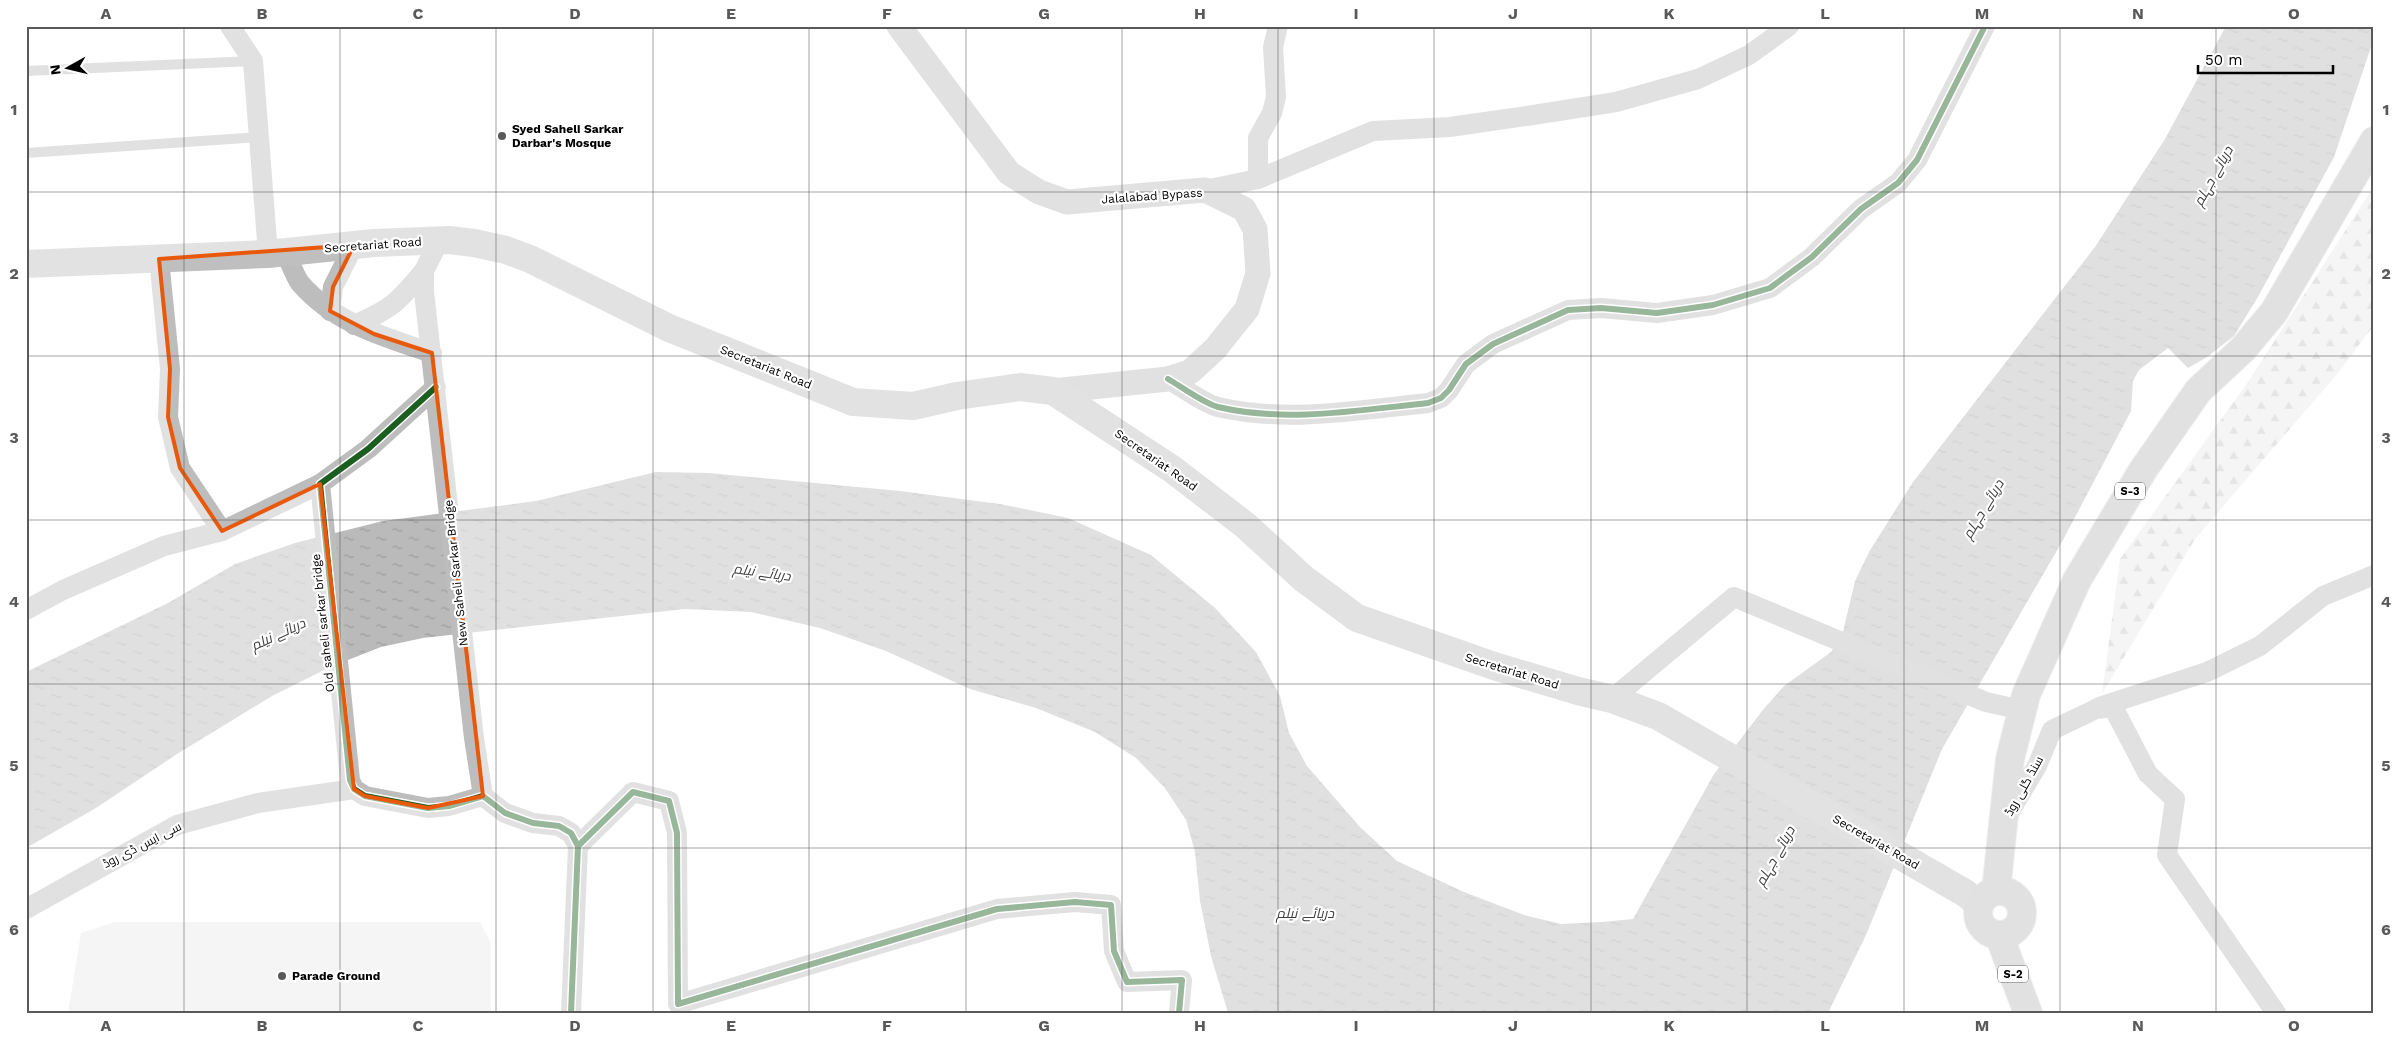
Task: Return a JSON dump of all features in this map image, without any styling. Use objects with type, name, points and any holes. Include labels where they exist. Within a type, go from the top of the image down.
[{"type":"highway","name":"S-3","points":[[1980,896],[2004,821],[2010,759],[2026,695],[2077,580],[2143,470],[2198,391],[2243,349],[2274,312],[2374,141]]},
{"type":"highway","points":[[2010,893],[2020,904],[2022,911],[2018,925],[2006,934],[1999,935],[1986,930],[1981,925],[1978,918],[1980,896],[2010,893]]},
{"type":"highway","name":"S-2","points":[[1999,935],[2028,1013]]},
{"type":"main road","name":"Secretariat Road","points":[[26,264],[277,253],[354,245],[439,241],[474,243],[506,250],[530,259],[669,328],[853,402],[913,406],[957,396],[1020,387],[1054,390],[1172,469],[1245,525],[1304,579],[1357,618],[1494,666],[1612,699],[1658,716],[1980,896]]},
{"type":"street","points":[[230,26],[253,61],[259,136],[277,253],[299,282],[330,311],[374,334],[432,353]]},
{"type":"street","name":"Jalalabad Bypass","points":[[899,26],[1009,173],[1039,192],[1067,202],[1205,190],[1244,209],[1255,229],[1258,273],[1248,309],[1215,349],[1190,372],[1168,380],[1054,390]]},
{"type":"street","points":[[1258,179],[1258,138],[1272,113],[1276,97],[1273,47],[1278,26]]},
{"type":"street","points":[[1205,190],[1258,179],[1373,131],[1450,127],[1616,102],[1698,79],[1749,55],[1790,26]]},
{"type":"street","points":[[1168,380],[1216,407],[1258,412],[1322,414],[1428,403],[1441,398],[1466,364],[1493,344],[1568,310],[1601,308],[1656,313],[1713,305],[1770,288],[1812,257],[1860,209],[1898,183],[1917,160],[1986,26]]},
{"type":"street","points":[[354,325],[384,312],[400,300],[424,271],[439,241]]},
{"type":"street","points":[[330,311],[333,287],[354,245]]},
{"type":"street","points":[[159,259],[170,369],[168,417],[180,468],[222,531]]},
{"type":"street","name":"New Saheli Sarkar Bridge","points":[[424,271],[425,302],[474,738],[483,796]]},
{"type":"street","points":[[26,610],[63,590],[164,546],[222,531],[320,489],[368,449],[436,387]]},
{"type":"street","name":"Old saheli sarkar bridge","points":[[320,489],[350,780],[354,789]]},
{"type":"street","name":"سنڈ گلی روڈ","points":[[2004,821],[2037,766],[2052,730],[2104,708],[2216,668],[2260,646],[2322,596],[2374,575]]},
{"type":"street","points":[[1612,699],[1734,597],[1986,702],[2022,710]]},
{"type":"street","points":[[2104,708],[2148,774],[2175,799],[2167,855],[2276,1013]]},
{"type":"street","points":[[354,789],[366,796],[428,808],[449,806],[483,796],[505,813],[533,822],[559,826],[571,833],[578,846],[571,1013]]},
{"type":"street","name":"سی ایس ڈی روڈ","points":[[26,909],[177,825],[258,803],[354,789]]},
{"type":"street","points":[[578,846],[633,792],[669,801],[677,833],[678,1004],[996,909],[1075,902],[1111,905],[1114,951],[1127,982],[1182,980],[1179,1013]]},
{"type":"lane","points":[[26,71],[253,61]]},
{"type":"lane","points":[[26,154],[259,136]]},
{"type":"highlighted area","points":[[354,245],[333,287],[330,311],[374,334],[432,353],[483,796],[428,808],[365,796],[354,789],[320,484],[222,531],[180,468],[168,417],[170,369],[159,259]]},
{"type":"green space","points":[[2374,186],[2374,325],[2338,373],[2195,539],[2102,694],[2120,559],[2248,382]]},
{"type":"green space","name":"Parade Ground","points":[[115,922],[480,922],[491,943],[491,1013],[68,1013],[81,933]]},
{"type":"water","points":[[2226,26],[2374,26],[2374,38],[2334,157],[2259,295],[2234,336],[2207,357],[2188,368],[2168,348],[2139,370],[2133,381],[2131,411],[2063,540],[1942,749],[1866,935],[1828,1013],[1228,1013],[1211,956],[1200,901],[1195,852],[1186,820],[1165,788],[1136,758],[1095,732],[1036,708],[970,689],[886,651],[820,628],[751,612],[685,609],[423,638],[381,647],[330,667],[272,696],[177,754],[96,808],[26,848],[26,672],[168,603],[235,564],[295,543],[383,521],[536,501],[656,472],[709,473],[900,491],[1000,504],[1068,518],[1151,555],[1215,608],[1256,652],[1280,696],[1289,733],[1307,766],[1360,827],[1397,861],[1464,892],[1524,915],[1561,924],[1633,919],[1714,774],[1762,711],[1784,686],[1831,652],[1842,636],[1855,581],[1869,552],[1913,482],[2095,247],[2165,139]]},
{"type":"cycle path","points":[[1168,379],[1212,405],[1244,412],[1296,415],[1323,414],[1428,403],[1441,398],[1449,390],[1466,364],[1493,344],[1568,310],[1601,308],[1657,313],[1713,305],[1770,288],[1812,257],[1861,209],[1898,183],[1917,160],[1985,26]]},
{"type":"cycle path","points":[[436,387],[368,449],[320,484],[350,780],[354,789],[365,796],[428,808],[449,806],[483,796],[505,813],[533,823],[559,826],[571,833],[578,846],[571,1013]]},
{"type":"cycle path","points":[[578,846],[633,792],[669,801],[677,833],[678,1004],[997,909],[1075,902],[1111,905],[1114,951],[1127,982],[1182,980],[1179,1013]]},
{"type":"place","name":"Syed Saheli Sarkar Darbar's Mosque","points":[[502,136]]},
{"type":"place","name":"Parade Ground","points":[[282,976]]},
{"type":"water label","name":"دریائے جہلم","points":[[2213,176]]},
{"type":"water label","name":"دریائے جہلم","points":[[1983,509]]},
{"type":"water label","name":"دریائے نیلم","points":[[762,572]]},
{"type":"water label","name":"دریائے نیلم","points":[[278,634]]},
{"type":"water label","name":"دریائے جہلم","points":[[1775,856]]},
{"type":"water label","name":"دریائے نیلم","points":[[1305,913]]}]
